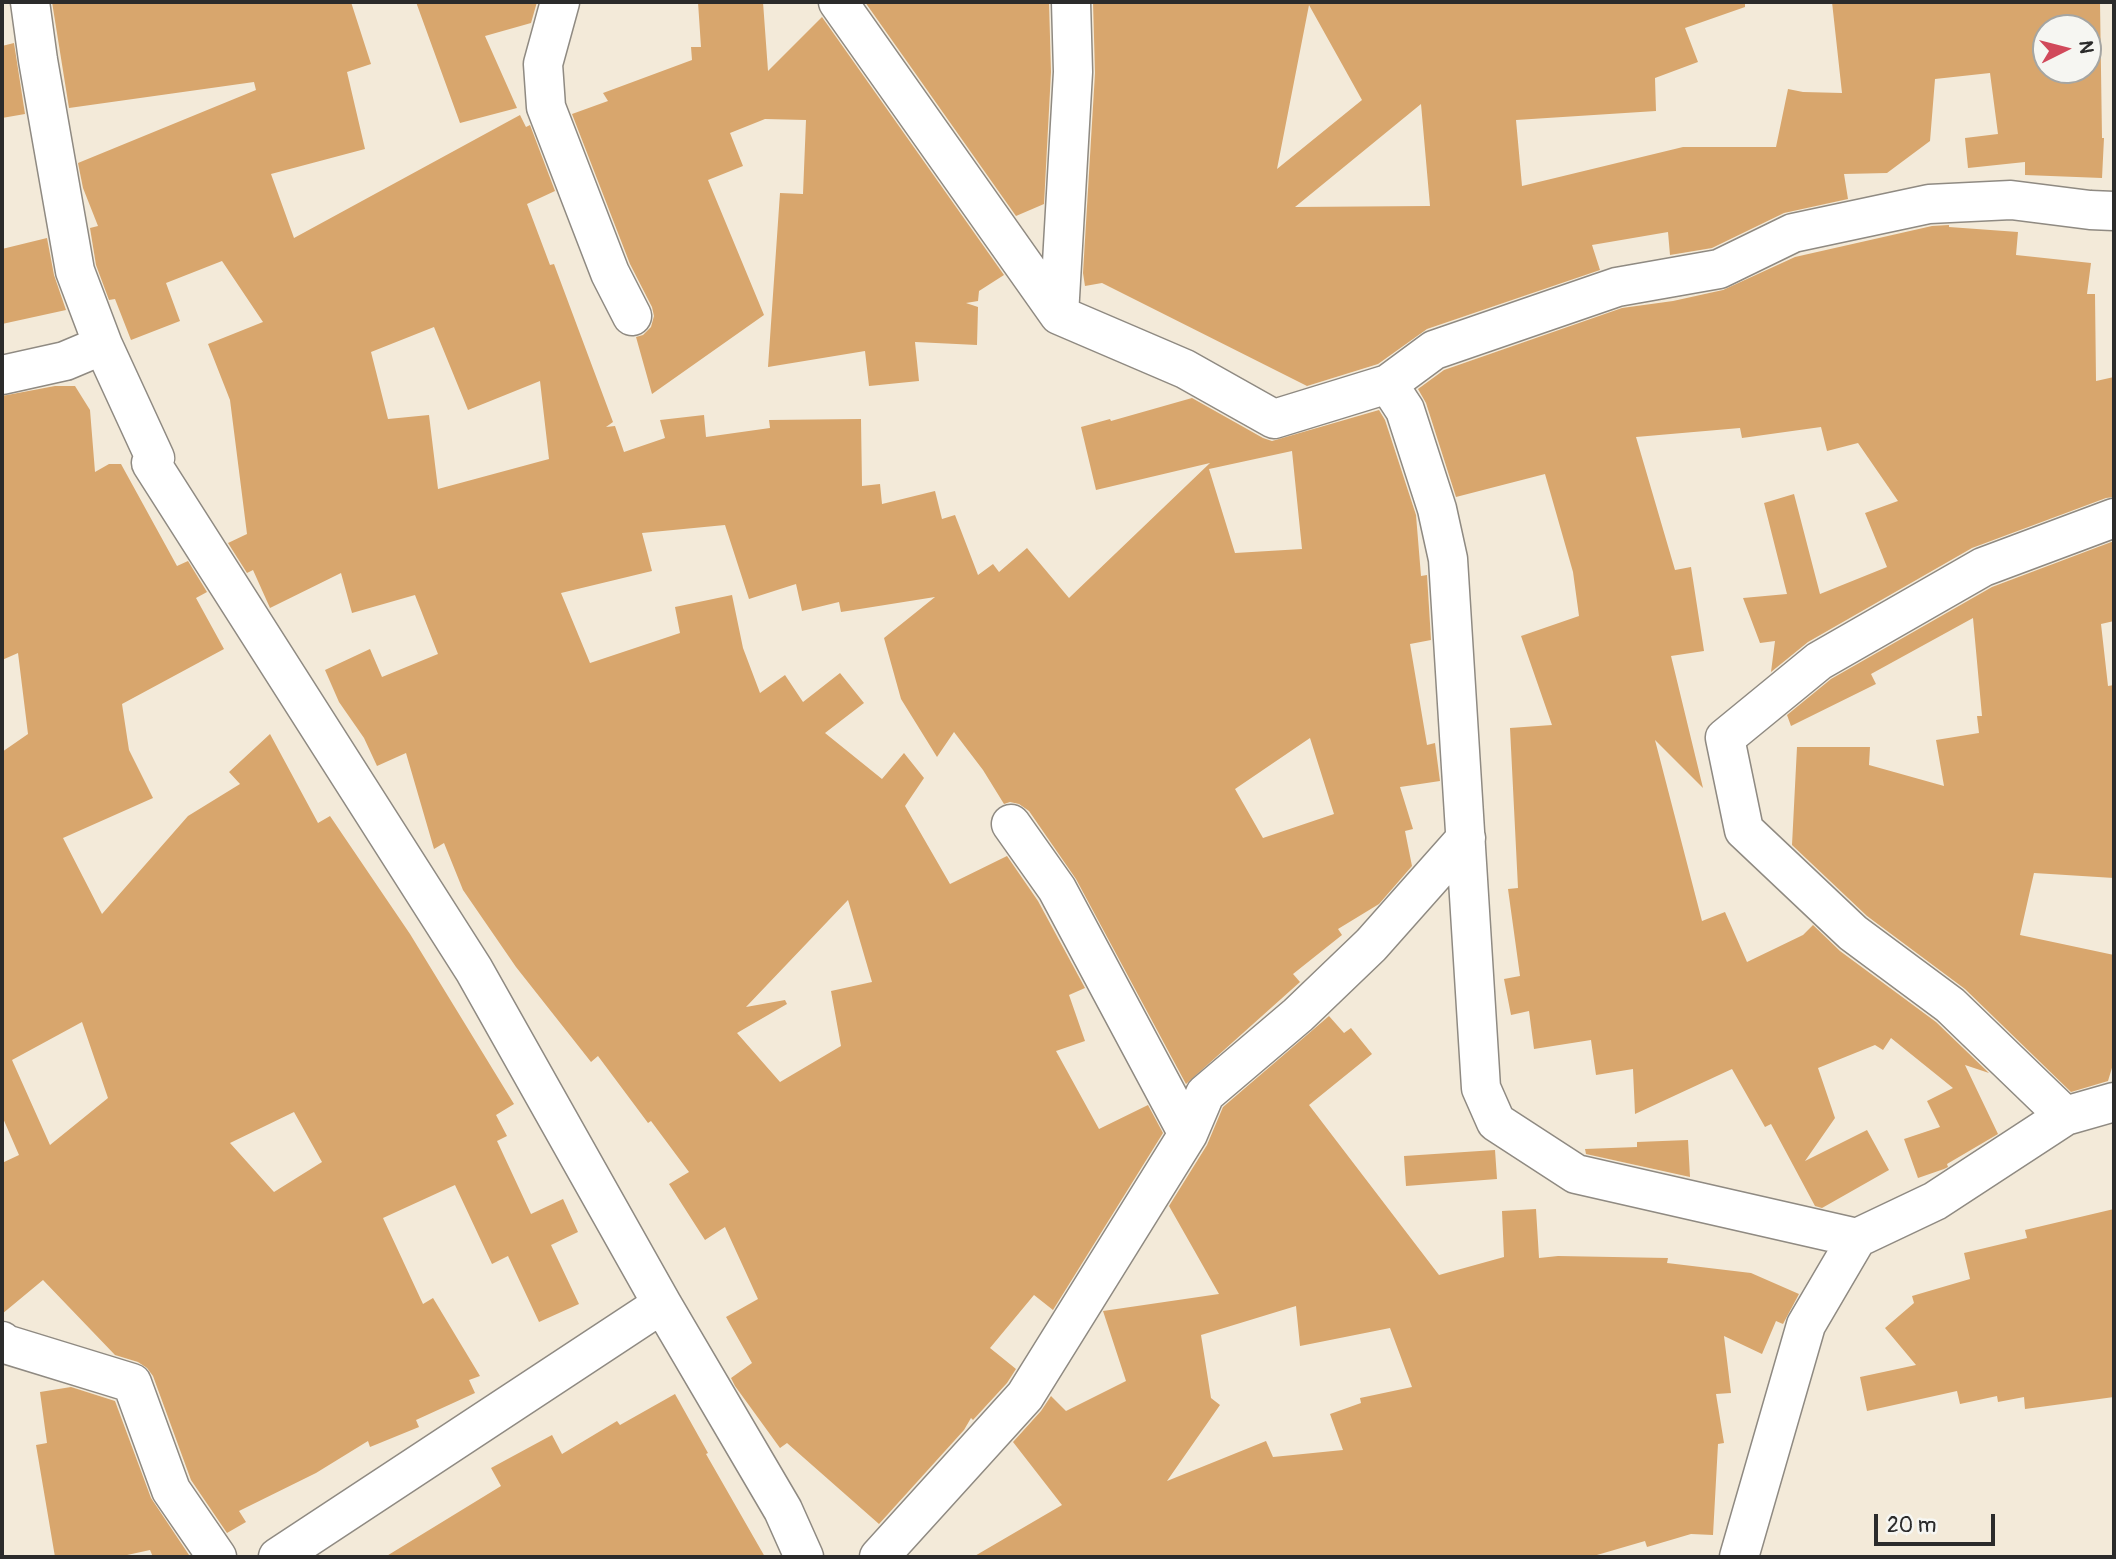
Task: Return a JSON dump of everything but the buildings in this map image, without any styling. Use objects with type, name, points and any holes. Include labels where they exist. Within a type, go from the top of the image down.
[{"type":"street","points":[[30,2],[75,271],[103,345],[155,458],[150,463],[474,970],[662,1304],[783,1510],[804,1557]]},
{"type":"street","points":[[560,2],[543,64],[546,107],[610,273],[632,316]]},
{"type":"street","points":[[838,2],[1059,315],[1185,369],[1273,419],[1388,384],[1434,350],[1617,287],[1718,269],[1793,233],[1929,204],[2011,201],[2114,211]]},
{"type":"street","points":[[1059,315],[1073,72],[1071,2]]},
{"type":"street","points":[[2,375],[65,361],[103,345]]},
{"type":"street","points":[[1388,384],[1405,410],[1437,509],[1448,559],[1481,1088],[1496,1122],[1576,1174],[1857,1238]]},
{"type":"street","points":[[2065,1115],[1950,1005],[1853,933],[1744,830],[1725,738],[1819,661],[1983,567],[2114,518]]},
{"type":"street","points":[[1012,824],[1057,889],[1188,1134]]},
{"type":"street","points":[[879,1557],[1025,1396],[1188,1134],[1205,1094],[1298,1015],[1371,945],[1466,838]]},
{"type":"street","points":[[1739,1557],[1806,1325],[1857,1238],[1935,1201],[2065,1115],[2114,1102]]},
{"type":"street","points":[[278,1557],[662,1304]]},
{"type":"street","points":[[2,1341],[132,1383],[171,1490],[217,1557]]}]
